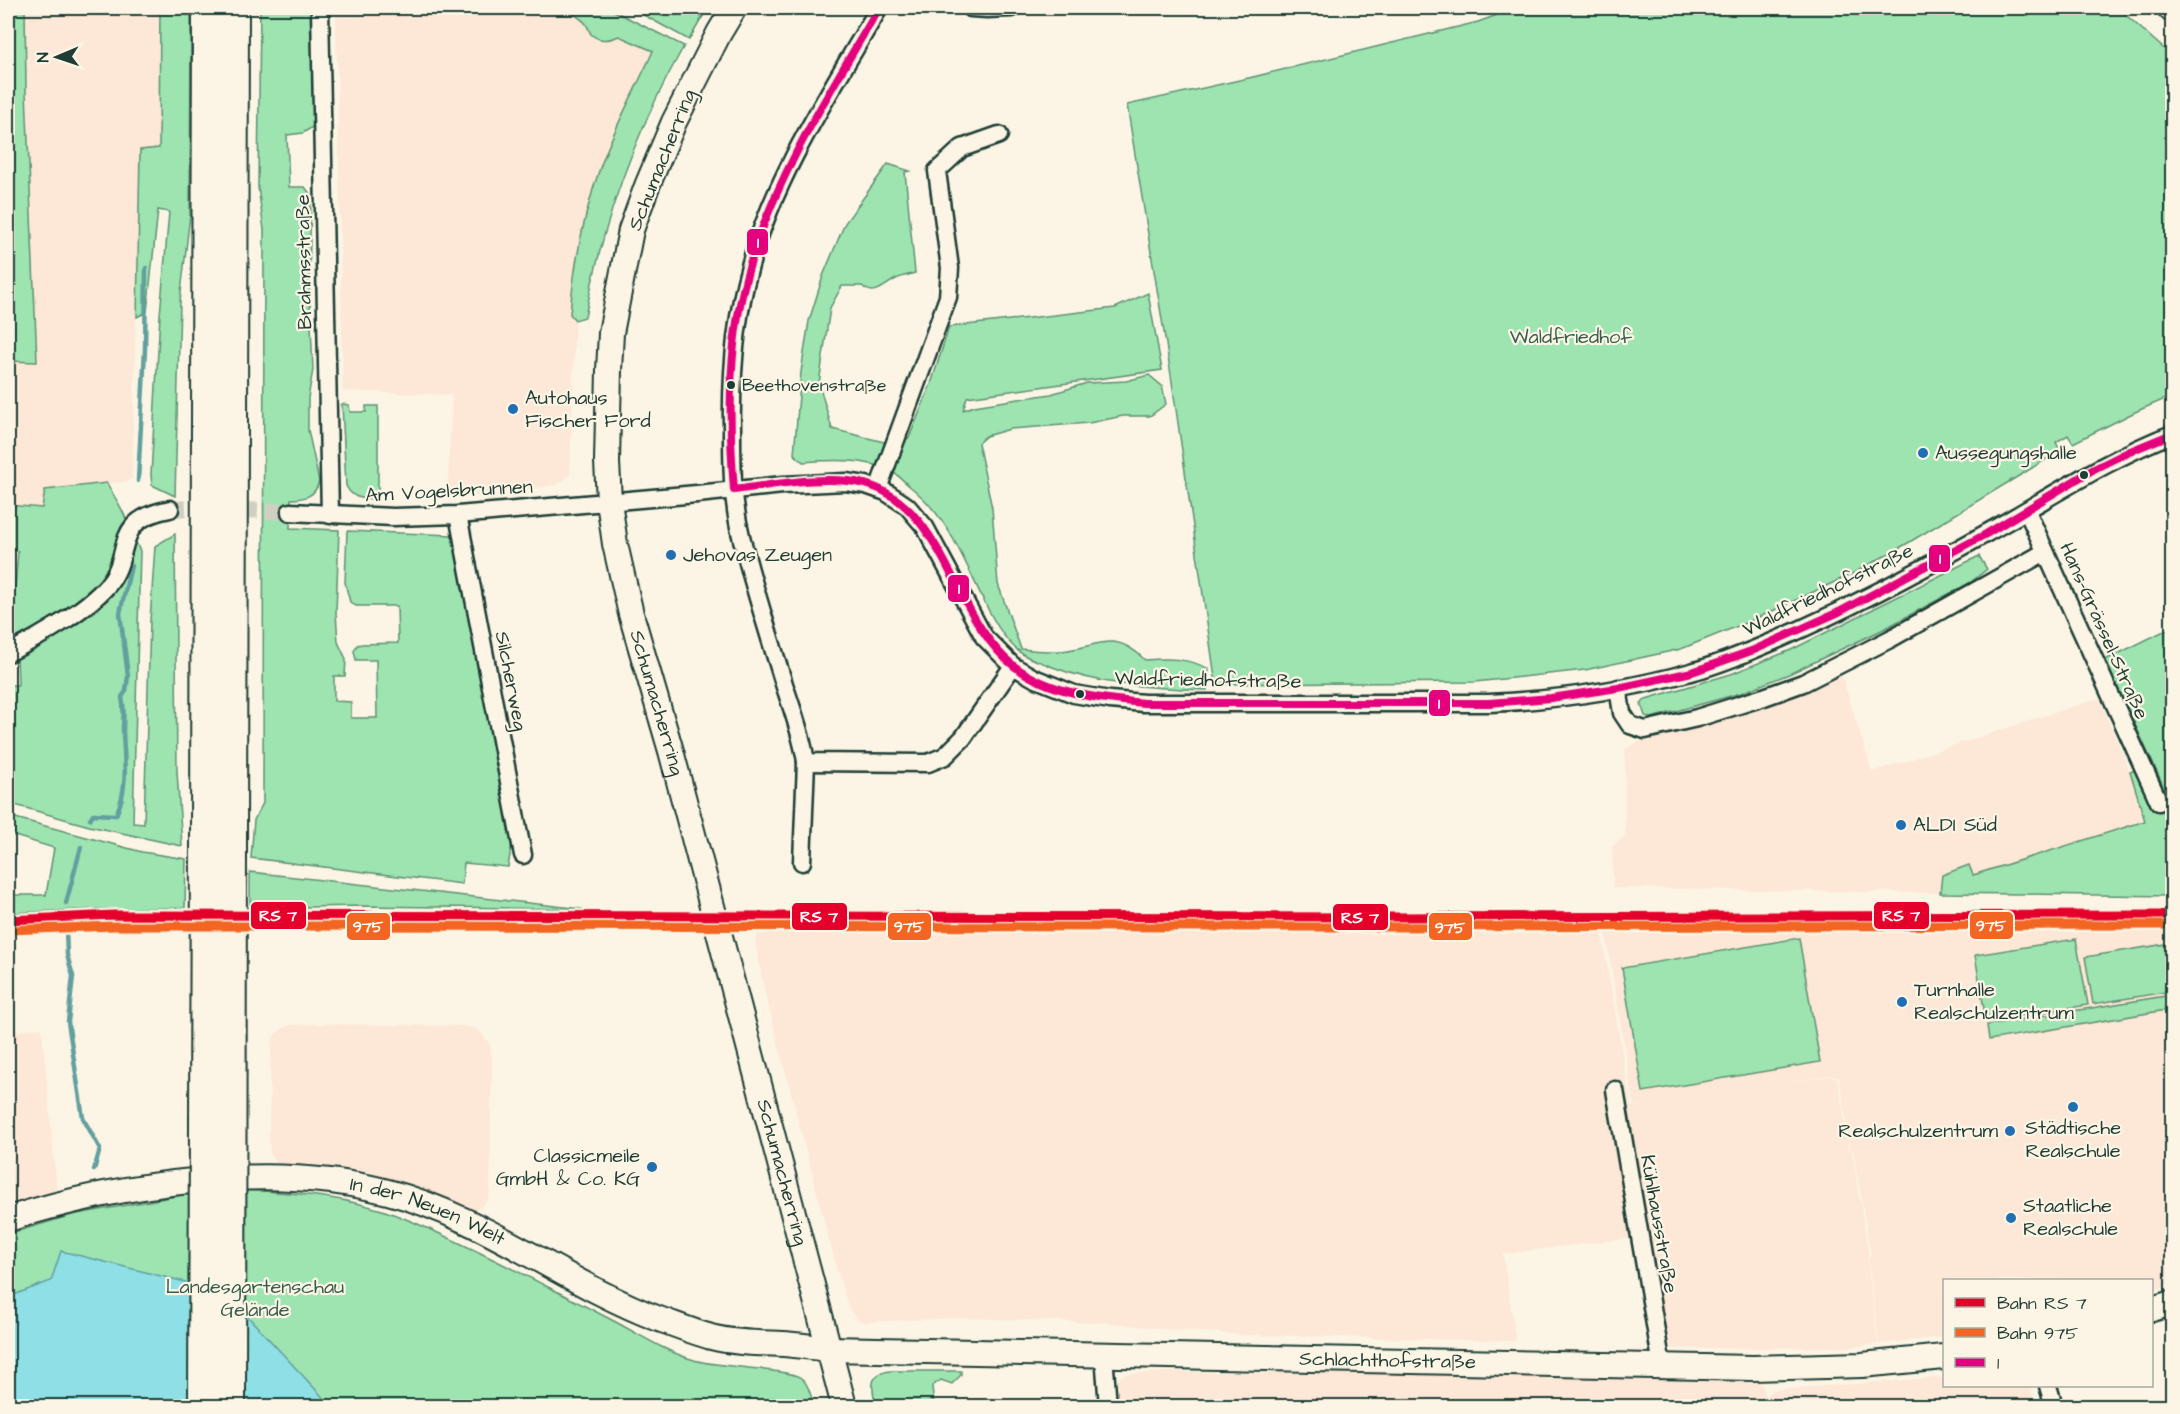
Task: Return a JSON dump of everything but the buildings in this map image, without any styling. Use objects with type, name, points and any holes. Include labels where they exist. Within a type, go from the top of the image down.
[{"type":"highway","points":[[208,8],[219,845],[230,1407]]},
{"type":"highway","points":[[204,1407],[219,845],[232,8]]},
{"type":"street","name":"Brahmsstraße","points":[[320,8],[330,515]]},
{"type":"street","name":"Schumacherring","points":[[734,8],[674,122],[631,230],[611,333],[607,462],[609,501],[615,544],[631,614],[727,958],[844,1407]]},
{"type":"street","points":[[802,862],[806,762],[741,535],[734,490],[731,405],[733,358],[740,308],[750,266],[764,225],[787,171],[823,103],[879,8]]},
{"type":"street","points":[[971,8],[1012,8]]},
{"type":"street","points":[[878,489],[948,297],[950,268],[937,171],[962,148],[999,135]]},
{"type":"street","name":"Waldfriedhofstraße","points":[[609,501],[783,485],[846,482],[866,484],[886,492],[907,506],[925,527],[984,637],[1013,666],[1034,678],[1074,694],[1144,703],[1490,704],[1618,688],[1692,672],[1754,650],[1877,593],[2027,511],[2094,469],[2172,434]]},
{"type":"street","name":"Am Vogelsbrunnen","points":[[290,512],[393,517],[458,515],[609,501]]},
{"type":"street","points":[[8,652],[55,626],[102,591],[113,577],[128,534],[134,526],[148,516],[170,509]]},
{"type":"street","name":"Hans-Grässel-Straße","points":[[2027,511],[2159,802]]},
{"type":"street","name":"Silcherweg","points":[[458,515],[523,855]]},
{"type":"street","points":[[1618,688],[1622,713],[1630,725],[1645,730],[1697,718],[1764,697],[1803,683],[1890,639],[2045,552]]},
{"type":"street","points":[[806,762],[903,764],[936,761],[954,749],[963,738],[1013,666]]},
{"type":"street","name":"Kühlhausstraße","points":[[1615,1090],[1662,1366]]},
{"type":"street","name":"In der Neuen Welt","points":[[8,1218],[43,1207],[126,1191],[204,1180],[327,1179],[390,1192],[436,1208],[609,1296],[668,1322],[723,1339],[746,1343],[828,1348]]},
{"type":"street","points":[[2153,1308],[2172,1303]]},
{"type":"street","name":"Schlachthofstraße","points":[[828,1348],[1797,1368],[1895,1363],[1943,1357]]},
{"type":"street","points":[[1104,1355],[1108,1407]]},
{"type":"street","points":[[2048,1387],[2054,1407]]},
{"type":"shaded area","points":[[25,8],[160,8],[159,149],[140,150],[132,479],[125,482],[45,489],[43,508],[8,505],[8,361],[37,362],[26,91]]},
{"type":"shaded area","points":[[336,8],[568,8],[575,17],[585,22],[592,34],[612,39],[619,36],[653,51],[602,163],[581,234],[572,282],[570,313],[575,320],[570,475],[555,485],[447,499],[452,395],[343,391]]},
{"type":"shaded area","points":[[1842,676],[1872,772],[2099,698],[2153,827],[2065,865],[1940,893],[1613,888],[1612,847],[1625,836],[1625,749],[1648,737],[1727,718]]},
{"type":"shaded area","points":[[1601,928],[1631,1107],[1669,1100],[1634,1106],[1605,930],[1933,928],[2157,929],[2172,931],[2172,1284],[2153,1291],[2153,1279],[1943,1279],[1943,1337],[1879,1344],[1868,1258],[1871,1255],[1853,1151],[1850,1150],[1839,1077],[1829,1075],[1779,1083],[1829,1076],[1838,1078],[1849,1150],[1852,1152],[1869,1255],[1867,1257],[1878,1344],[1846,1347],[1663,1349],[1639,1237],[1503,1254],[1516,1341],[1248,1335],[1113,1323],[960,1318],[864,1322],[857,1319],[849,1309],[837,1270],[764,989],[755,941],[758,935],[772,932]]},
{"type":"shaded area","points":[[292,1025],[462,1026],[475,1028],[483,1035],[490,1045],[492,1057],[490,1191],[488,1200],[481,1207],[473,1211],[416,1185],[360,1171],[305,1164],[277,1164],[270,1153],[269,1137],[271,1045],[275,1035],[283,1028]]},
{"type":"shaded area","points":[[42,1028],[57,1192],[8,1205],[8,1032]]},
{"type":"shaded area","points":[[1166,1372],[1760,1382],[1764,1388],[1766,1406],[1119,1406],[1117,1381],[1121,1376]]},
{"type":"shaded area","points":[[1943,1377],[1943,1387],[2030,1387],[2036,1406],[1769,1406],[1767,1395],[1772,1390]]},
{"type":"green space","points":[[8,8],[25,8],[26,91],[37,362],[8,361]]},
{"type":"green space","points":[[160,8],[191,8],[190,215],[180,301],[175,496],[152,485],[151,475],[160,315],[169,212],[158,210],[147,312],[137,317],[140,150],[159,148]]},
{"type":"green space","points":[[260,8],[311,8],[314,126],[303,133],[287,135],[289,187],[305,187],[311,195],[309,280],[313,370],[308,398],[308,430],[319,481],[318,486],[309,496],[291,499],[290,528],[339,530],[336,613],[338,642],[346,659],[345,676],[334,676],[334,701],[351,702],[351,718],[377,718],[376,660],[356,660],[354,651],[357,645],[398,643],[397,606],[356,606],[350,602],[345,583],[347,531],[453,535],[511,826],[512,843],[508,867],[464,863],[462,884],[251,858],[254,820],[263,803],[264,230],[258,187]]},
{"type":"green space","points":[[568,8],[608,8],[684,46],[666,78],[636,144],[611,211],[585,317],[575,320],[570,314],[577,257],[595,183],[619,122],[653,51],[619,36],[608,39],[597,38],[591,34],[587,25]]},
{"type":"green space","points":[[631,8],[708,8],[689,40]]},
{"type":"green space","name":"Waldfriedhof","points":[[1503,8],[2118,8],[2172,56],[2172,396],[2073,443],[2068,435],[2056,442],[2060,451],[1854,573],[1753,620],[1681,649],[1585,670],[1475,682],[1216,684],[1171,375],[1127,105],[1478,22],[1497,15]]},
{"type":"green space","points":[[888,164],[910,171],[905,172],[915,273],[898,278],[875,291],[862,286],[842,286],[830,308],[819,384],[832,429],[884,442],[909,438],[931,384],[949,327],[1115,308],[1148,293],[1162,370],[967,397],[963,410],[974,406],[1051,394],[1087,383],[1126,381],[1149,375],[1162,386],[1166,404],[1150,416],[1123,416],[1089,423],[1010,429],[986,436],[978,443],[992,508],[998,584],[1021,649],[1059,651],[1104,642],[1123,644],[1145,660],[1178,660],[1209,669],[1207,690],[1147,687],[1108,682],[1069,673],[1024,655],[1011,645],[996,624],[961,552],[944,523],[901,478],[889,470],[869,463],[836,460],[803,462],[794,454],[801,372],[809,321],[823,276],[845,223]]},
{"type":"green space","points":[[342,404],[349,405],[350,412],[366,412],[366,406],[378,406],[378,498],[356,496],[346,486]]},
{"type":"green space","points":[[107,483],[127,522],[109,570],[92,592],[79,602],[10,646],[18,551],[8,550],[8,505],[42,508],[45,490]]},
{"type":"green space","points":[[175,534],[177,772],[182,846],[89,826],[8,803],[8,685],[18,685],[17,654],[59,629],[136,542],[140,551],[133,823],[144,824],[150,621],[155,546]]},
{"type":"green space","points":[[1979,556],[1987,569],[1971,582],[1884,629],[1789,674],[1741,693],[1651,718],[1645,716],[1641,704],[1646,699],[1731,674],[1791,650]]},
{"type":"green space","points":[[2172,627],[2172,896],[1940,893],[1942,875],[1969,865],[1973,875],[2145,821],[2130,771],[2137,771],[2141,776],[2156,810],[2165,807],[2162,783],[2105,660]]},
{"type":"green space","points":[[8,816],[142,852],[186,859],[185,908],[8,913],[8,895],[46,895],[54,848],[8,834]]},
{"type":"green space","points":[[250,872],[583,909],[361,906],[250,908]]},
{"type":"green space","points":[[1799,938],[1820,1062],[1643,1092],[1622,968]]},
{"type":"green space","points":[[2076,939],[2088,1005],[1986,1021],[1975,955]]},
{"type":"green space","points":[[2172,943],[2172,991],[2093,1004],[2085,957]]},
{"type":"green space","points":[[2172,995],[2172,1009],[1989,1040],[1987,1025]]},
{"type":"green space","name":"Landesgartenschau Gelände","points":[[215,1189],[320,1196],[382,1210],[487,1256],[683,1356],[704,1362],[783,1372],[801,1378],[808,1387],[814,1406],[8,1406],[8,1234],[72,1215]]},
{"type":"green space","points":[[961,1371],[961,1375],[952,1384],[941,1380],[932,1386],[934,1406],[876,1406],[873,1388],[875,1378],[883,1372]]},
{"type":"water","points":[[61,1251],[225,1292],[331,1406],[8,1406],[8,1297],[51,1281]]},
{"type":"waterway","points":[[138,481],[145,349],[146,268]]},
{"type":"waterway","points":[[90,819],[93,814],[116,815],[123,794],[125,773],[122,697],[126,691],[128,676],[120,613],[131,566]]},
{"type":"waterway","points":[[66,903],[81,847]]},
{"type":"waterway","points":[[66,930],[67,955],[73,976],[68,1022],[83,1118],[100,1149],[94,1170]]},
{"type":"tunnel","points":[[170,509],[290,512]]},
{"type":"transit line","name":"1","points":[[879,8],[790,164],[750,264],[737,320],[732,376],[731,433],[734,490],[800,481],[834,480],[865,484],[892,496],[913,515],[931,538],[976,621],[993,646],[1014,666],[1028,675],[1060,689],[1093,697],[1144,703],[1489,703],[1551,698],[1618,688],[1692,672],[1754,650],[1839,612],[1986,534],[2094,469],[2172,434]]},
{"type":"transit line","points":[[8,920],[114,915],[1385,917],[2172,915]]},
{"type":"rail line","name":"975","points":[[8,930],[114,926],[2172,925]]},
{"type":"place","name":"Beethovenstraße","points":[[731,385]]},
{"type":"place","name":"Autohaus Fischer Ford","points":[[513,409]]},
{"type":"place","name":"Aussegungshalle","points":[[1923,453]]},
{"type":"place","name":"Jehovas Zeugen","points":[[671,555]]},
{"type":"place","name":"ALDI Süd","points":[[1901,825]]},
{"type":"place","name":"Turnhalle Realschulzentrum","points":[[1902,1002]]},
{"type":"place","name":"Städtische Realschule","points":[[2073,1107]]},
{"type":"place","name":"Realschulzentrum","points":[[2010,1131]]},
{"type":"place","name":"Classicmeile GmbH & Co. KG","points":[[652,1167]]},
{"type":"place","name":"Staatliche Realschule","points":[[2011,1218]]}]
